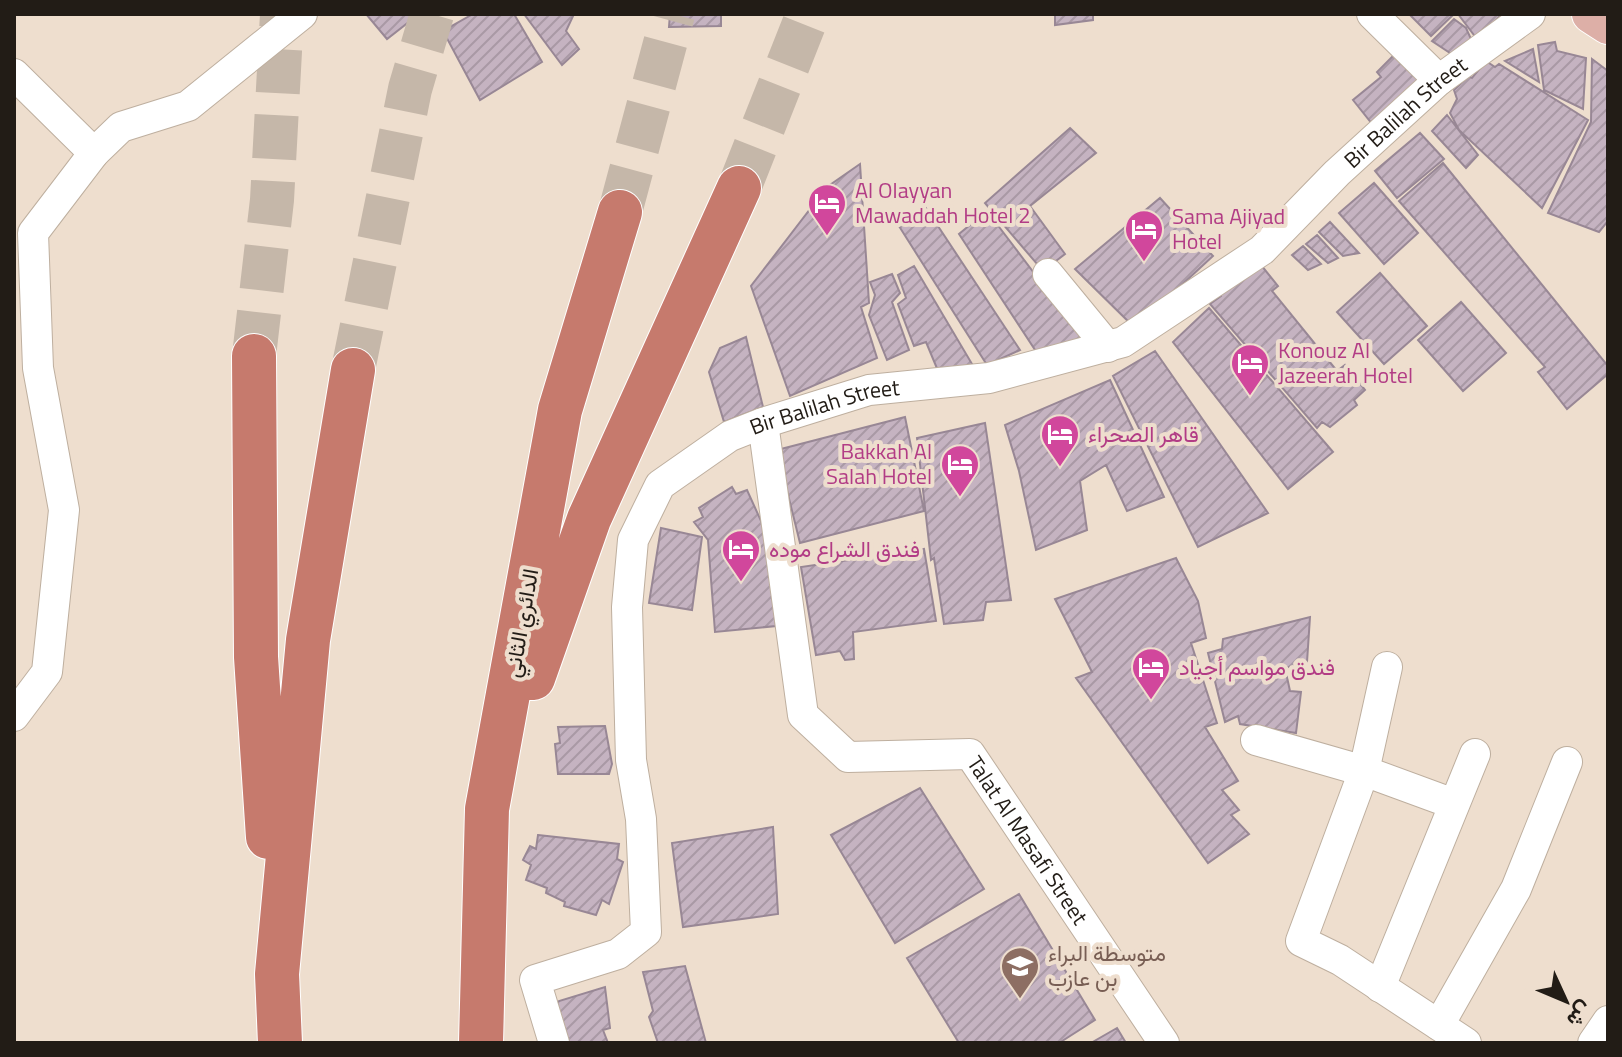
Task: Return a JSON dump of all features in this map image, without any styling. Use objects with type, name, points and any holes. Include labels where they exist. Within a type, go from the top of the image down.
[{"type":"highway","points":[[487,809],[589,519],[739,188]]},
{"type":"highway","name":"الدائري الثاني","points":[[481,1043],[487,809],[560,410],[620,212]]},
{"type":"highway","points":[[254,356],[256,657],[280,1043]]},
{"type":"highway","points":[[277,974],[308,640],[353,370]]},
{"type":"main road","points":[[1591,14],[1608,25]]},
{"type":"street","points":[[14,716],[47,672],[64,510],[38,368],[24,229],[121,127],[188,106],[302,14]]},
{"type":"street","points":[[1372,14],[1439,80]]},
{"type":"street","name":"Bir Balilah Street","points":[[554,1043],[535,980],[618,954],[646,932],[641,819],[631,760],[627,607],[633,540],[660,485],[730,436],[869,390],[989,378],[1123,342],[1262,250],[1337,173],[1439,80],[1530,14]]},
{"type":"street","points":[[14,74],[94,153]]},
{"type":"street","points":[[1048,274],[1108,347]]},
{"type":"street","name":"Talat Al Masafi Street","points":[[763,423],[803,715],[848,757],[970,754],[1164,1043]]},
{"type":"street","points":[[1387,667],[1364,771],[1301,941],[1340,960],[1466,1043]]},
{"type":"street","points":[[1256,740],[1364,771],[1454,804]]},
{"type":"street","points":[[1380,987],[1475,754]]},
{"type":"street","points":[[1439,1025],[1516,889],[1567,762]]},
{"type":"street","points":[[1593,1043],[1608,1021]]},
{"type":"building","points":[[366,14],[419,14],[387,39]]},
{"type":"building","points":[[473,14],[514,14],[542,62],[480,100],[443,31]]},
{"type":"building","points":[[524,14],[574,14],[566,31],[579,49],[562,65]]},
{"type":"building","points":[[670,14],[721,14],[721,26],[669,27]]},
{"type":"building","points":[[1055,14],[1093,14],[1093,20],[1055,25]]},
{"type":"building","points":[[1409,14],[1454,14],[1431,36]]},
{"type":"building","points":[[1458,14],[1502,14],[1477,39]]},
{"type":"building","points":[[1454,19],[1466,28],[1471,39],[1456,57],[1432,41]]},
{"type":"building","points":[[1555,42],[1557,51],[1586,58],[1583,109],[1544,90],[1538,45]]},
{"type":"building","points":[[1533,49],[1539,82],[1505,61]]},
{"type":"building","points":[[1397,52],[1426,82],[1373,125],[1353,100],[1381,77],[1377,72]]},
{"type":"building","points":[[1592,59],[1608,71],[1608,221],[1599,232],[1548,213],[1591,122]]},
{"type":"building","points":[[1486,61],[1495,67],[1499,64],[1588,120],[1542,208],[1459,130],[1450,113],[1457,99],[1454,90],[1469,76],[1472,78]]},
{"type":"building","points":[[1447,115],[1478,155],[1466,168],[1432,131]]},
{"type":"building","points":[[1070,128],[1096,153],[1030,206],[1065,254],[1043,271],[985,203]]},
{"type":"building","points":[[1420,133],[1444,159],[1397,198],[1375,171]]},
{"type":"building","points":[[1443,163],[1608,366],[1608,374],[1567,409],[1538,372],[1545,367],[1399,201]]},
{"type":"building","name":"Al Olayyan Mawaddah Hotel 2","points":[[860,164],[869,303],[861,307],[877,358],[790,396],[751,286],[827,187]]},
{"type":"building","points":[[1374,183],[1418,233],[1384,264],[1339,213]]},
{"type":"building","name":"Sama Ajiyad Hotel","points":[[1160,198],[1213,256],[1135,328],[1075,269]]},
{"type":"building","points":[[926,208],[1020,350],[987,365],[897,223]]},
{"type":"building","points":[[987,211],[1084,339],[1041,359],[959,234]]},
{"type":"building","points":[[1330,222],[1359,253],[1343,256],[1319,232]]},
{"type":"building","points":[[1317,235],[1338,258],[1328,263],[1306,244]]},
{"type":"building","points":[[1303,246],[1321,264],[1308,270],[1292,255]]},
{"type":"building","points":[[1261,265],[1278,286],[1272,291],[1337,371],[1345,365],[1365,390],[1354,400],[1357,405],[1330,427],[1322,422],[1317,428],[1210,304],[1221,296],[1221,290]]},
{"type":"building","points":[[914,266],[975,369],[941,378],[926,342],[914,346],[898,304],[906,298],[898,275]]},
{"type":"building","points":[[1380,273],[1427,326],[1384,364],[1337,312]]},
{"type":"building","points":[[892,274],[900,293],[892,302],[909,350],[887,360],[869,315],[875,295],[870,282]]},
{"type":"building","points":[[1461,302],[1506,353],[1463,391],[1418,340]]},
{"type":"building","name":"Konouz Al Jazeerah Hotel","points":[[1209,308],[1333,452],[1288,489],[1173,342]]},
{"type":"building","points":[[746,337],[763,407],[724,422],[709,372],[720,348]]},
{"type":"building","points":[[1155,351],[1268,513],[1198,547],[1113,376]]},
{"type":"building","name":"قاهر الصحراء","points":[[1110,380],[1164,497],[1127,511],[1106,465],[1080,481],[1087,530],[1036,550],[1019,471],[1005,425]]},
{"type":"building","points":[[905,417],[924,511],[800,543],[777,450]]},
{"type":"building","name":"Bakkah Al Salah Hotel","points":[[985,423],[1011,600],[986,602],[983,620],[944,624],[934,558],[931,560],[917,438]]},
{"type":"building","name":"فندق الشراع موده","points":[[732,487],[736,494],[747,490],[766,532],[776,626],[715,632],[708,540],[694,522],[703,517],[699,508]]},
{"type":"building","points":[[661,528],[702,537],[692,610],[649,603]]},
{"type":"building","points":[[924,549],[936,621],[853,632],[854,659],[845,660],[840,651],[816,655],[801,567]]},
{"type":"building","name":"فندق مواسم أجياد","points":[[1176,558],[1198,601],[1206,638],[1191,643],[1217,723],[1205,727],[1238,781],[1222,790],[1239,810],[1231,815],[1249,834],[1208,863],[1076,678],[1092,672],[1055,599]]},
{"type":"building","points":[[1310,617],[1307,662],[1285,668],[1290,691],[1301,692],[1296,733],[1240,724],[1238,716],[1225,722],[1208,653],[1222,649],[1223,639]]},
{"type":"building","points":[[605,726],[612,764],[609,774],[558,774],[555,744],[560,743],[558,727]]},
{"type":"building","points":[[920,788],[984,889],[895,943],[831,835]]},
{"type":"building","points":[[773,827],[778,914],[683,927],[672,843]]},
{"type":"building","points":[[538,835],[619,844],[617,859],[623,862],[609,904],[602,900],[596,915],[564,906],[565,902],[546,893],[547,888],[526,880],[531,865],[523,860],[530,846],[536,849]]},
{"type":"building","name":"متوسطة البراء بن عازب","points":[[1019,894],[1095,1020],[1059,1043],[959,1043],[907,958]]},
{"type":"building","points":[[685,966],[706,1043],[658,1043],[649,1017],[653,1011],[643,972]]},
{"type":"building","points":[[605,987],[610,1028],[603,1030],[608,1043],[564,1043],[553,1010],[559,1001]]},
{"type":"building","points":[[1117,1028],[1126,1043],[1091,1043]]},
{"type":"tunnel","points":[[254,356],[272,200],[282,14]]},
{"type":"tunnel","points":[[353,370],[410,89],[432,14]]},
{"type":"tunnel","points":[[620,212],[673,14]]},
{"type":"tunnel","points":[[739,188],[808,14]]},
{"type":"place","name":"Al Olayyan Mawaddah Hotel 2","points":[[827,237]]},
{"type":"place","name":"Sama Ajiyad Hotel","points":[[1144,263]]},
{"type":"place","name":"Konouz Al Jazeerah Hotel","points":[[1250,397]]},
{"type":"place","name":"قاهر الصحراء","points":[[1060,468]]},
{"type":"place","name":"Bakkah Al Salah Hotel","points":[[960,498]]},
{"type":"place","name":"فندق الشراع موده","points":[[741,583]]},
{"type":"place","name":"فندق مواسم أجياد","points":[[1151,701]]},
{"type":"place","name":"متوسطة البراء بن عازب","points":[[1020,1000]]}]
